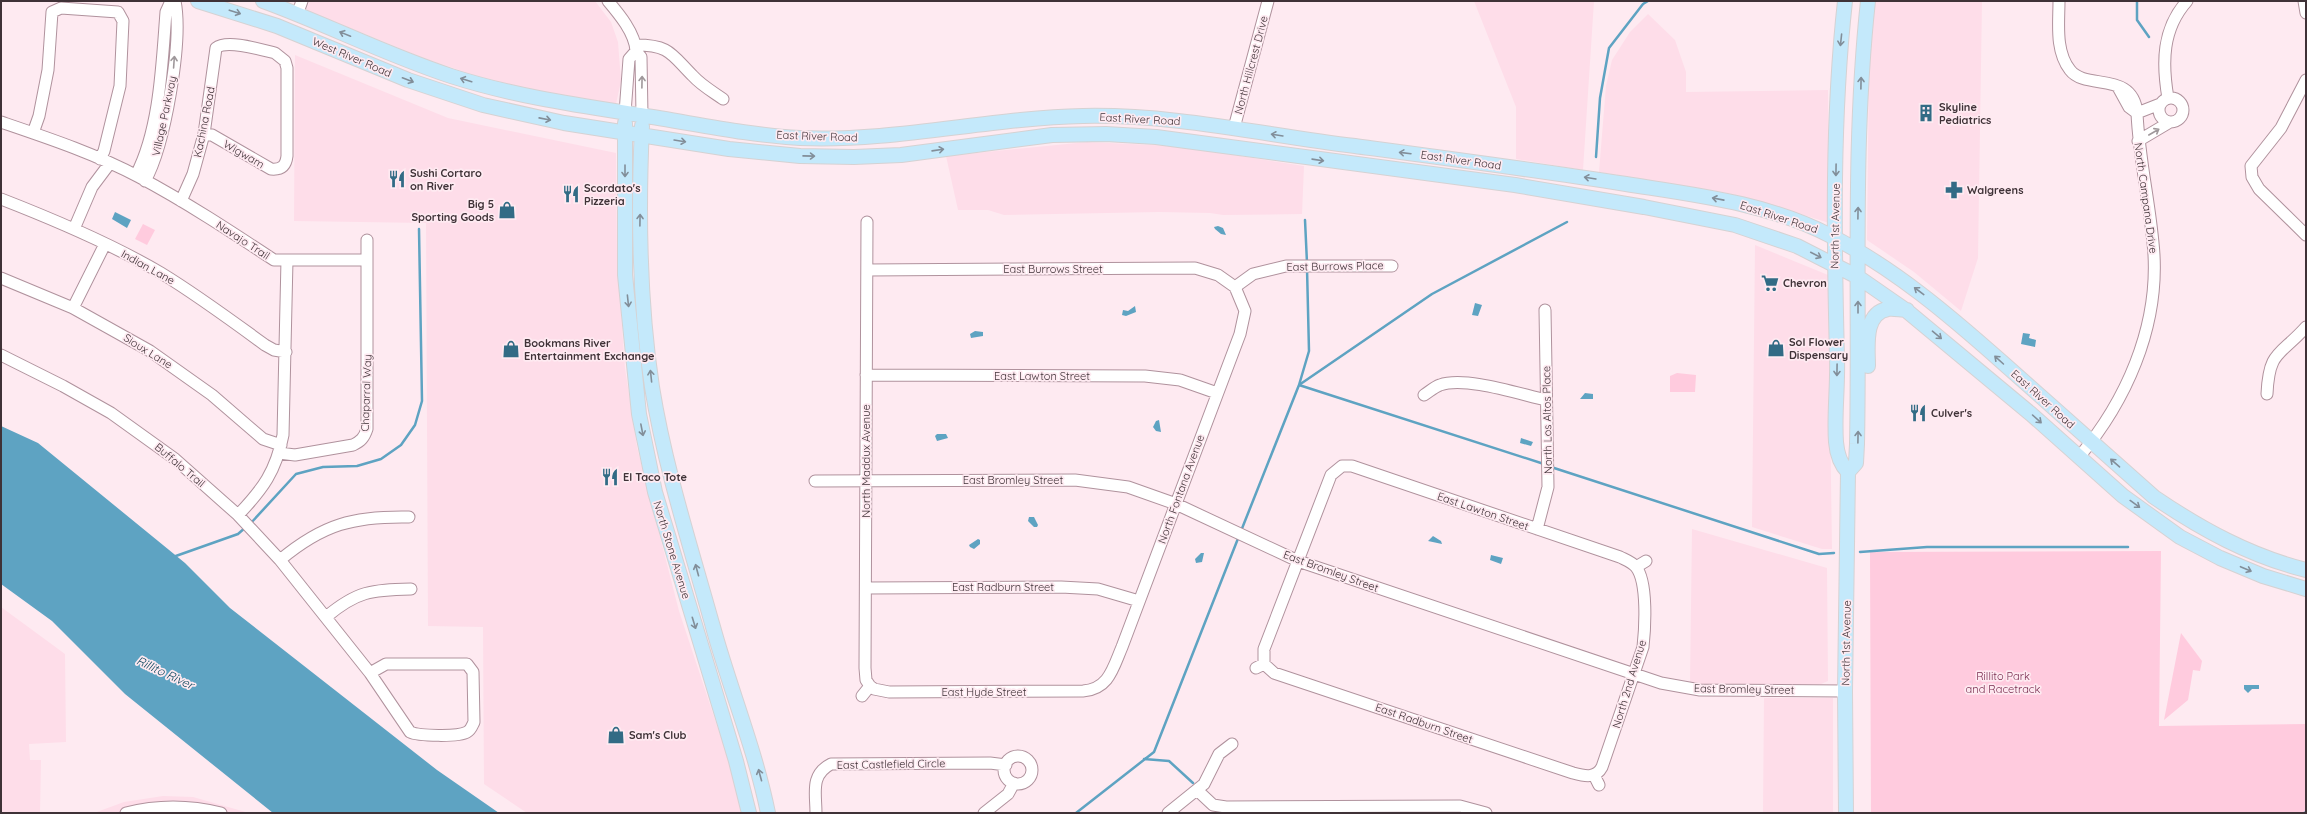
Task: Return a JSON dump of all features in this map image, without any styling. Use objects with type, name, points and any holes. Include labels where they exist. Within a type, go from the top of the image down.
[{"type":"main road","name":"West River Road","points":[[198,1],[277,26],[428,88],[507,111]]},
{"type":"main road","name":"West River Road","points":[[263,1],[433,70],[504,91]]},
{"type":"main road","name":"North 1st Avenue","points":[[1845,1],[1839,59],[1834,265],[1837,359],[1836,443],[1840,462],[1848,472],[1845,690],[1846,813]]},
{"type":"main road","name":"North 1st Avenue","points":[[1848,472],[1856,463],[1862,60],[1868,1]]},
{"type":"main road","name":"East River Road","points":[[504,91],[722,129],[809,138],[904,135],[1043,118],[1130,117],[1171,119],[1559,173],[1717,198],[1763,210],[1806,224],[1834,237],[1904,280],[1944,310],[2154,497],[2191,522],[2229,543],[2270,560],[2306,570]]},
{"type":"main road","name":"East River Road","points":[[507,111],[641,135],[763,153],[854,157],[901,155],[1052,135],[1106,134],[1190,140],[1282,155],[1515,186],[1644,207],[1756,231],[1797,246],[1858,277],[1907,310],[2031,414],[2123,496],[2180,537],[2220,558],[2263,576],[2306,589]]},
{"type":"main road","name":"North Stone Avenue","points":[[625,113],[625,275],[639,414],[654,492],[736,761],[749,813]]},
{"type":"main road","name":"North Stone Avenue","points":[[642,115],[640,259],[652,386],[663,442],[713,629],[761,776],[768,813]]},
{"type":"main road","points":[[1020,139],[1026,130],[1031,129],[1097,124],[1130,117]]},
{"type":"main road","points":[[1106,134],[1135,126],[1223,136],[1234,128]]},
{"type":"main road","points":[[1858,402],[1868,377],[1869,326],[1873,318],[1878,312],[1888,309],[1907,310]]},
{"type":"street","name":"Village Parkway","points":[[140,178],[142,163],[160,90],[166,12],[171,1]]},
{"type":"street","name":"Village Parkway","points":[[140,178],[155,159],[172,87],[177,14],[175,1]]},
{"type":"street","points":[[297,14],[302,1]]},
{"type":"street","points":[[608,1],[625,24],[641,57],[642,115]]},
{"type":"street","name":"North Hillcrest Drive","points":[[1234,128],[1268,1]]},
{"type":"street","points":[[2058,1],[2060,43],[2070,70],[2078,77],[2107,82],[2118,87],[2130,107],[2137,113],[2164,101],[2179,100],[2184,110],[2180,119],[2170,122],[2138,141]]},
{"type":"street","points":[[2170,122],[2161,117],[2159,109],[2164,101],[2165,43],[2176,13],[2187,1]]},
{"type":"street","points":[[2304,1],[2306,13]]},
{"type":"street","points":[[33,133],[40,116],[48,70],[50,16],[54,10],[62,8],[118,12],[123,21],[120,86],[104,152],[105,161],[74,228]]},
{"type":"street","name":"Kachina Road","points":[[181,201],[193,174],[204,134],[214,54],[216,48],[222,44],[275,53],[285,61],[287,68],[287,156],[283,166]]},
{"type":"street","points":[[625,113],[629,59],[636,48],[655,45],[668,51],[694,78],[723,99]]},
{"type":"street","points":[[2306,80],[2281,128],[2251,166],[2252,177],[2259,189],[2306,236]]},
{"type":"street","name":"North Campana Drive","points":[[2079,457],[2091,442],[2120,397],[2141,351],[2152,303],[2154,256],[2138,141],[2137,113]]},
{"type":"street","name":"Navajo Trail","points":[[1,122],[105,161],[140,178],[181,201],[274,260],[367,260]]},
{"type":"street","name":"Wigwam","points":[[204,134],[212,136],[271,170],[280,169],[283,166]]},
{"type":"street","name":"Indian Lane","points":[[1,199],[74,228],[105,244],[191,291],[274,350],[286,352]]},
{"type":"street","name":"North Maddux Avenue","points":[[867,222],[865,674],[870,686]]},
{"type":"street","points":[[367,240],[367,260]]},
{"type":"street","points":[[73,308],[105,244]]},
{"type":"street","points":[[240,516],[266,484],[280,449],[284,411],[287,260]]},
{"type":"street","name":"Chaparral Way","points":[[280,449],[295,455],[353,445],[360,442],[365,436],[367,430],[367,260]]},
{"type":"street","name":"East Burrows Place","points":[[1235,287],[1254,274],[1286,266],[1392,266]]},
{"type":"street","name":"East Burrows Street","points":[[867,270],[1195,268],[1218,275],[1235,287]]},
{"type":"street","name":"Sioux Lane","points":[[1,278],[73,308],[150,351],[212,395],[263,439],[280,449]]},
{"type":"street","name":"North Fontana Avenue","points":[[1100,687],[1110,676],[1176,504],[1216,393],[1240,334],[1245,311],[1235,287]]},
{"type":"street","name":"North Los Altos Place","points":[[1537,529],[1548,487],[1545,310]]},
{"type":"street","points":[[2268,394],[2268,373],[2273,358],[2306,327]]},
{"type":"street","name":"Buffalo Trail","points":[[1,355],[63,386],[111,414],[174,459],[240,516],[280,560],[370,672],[410,732],[428,735],[460,735],[472,728],[474,722],[473,672],[467,664],[394,663],[382,665],[370,672]]},
{"type":"street","name":"East Lawton Street","points":[[866,375],[1145,376],[1180,380],[1216,393]]},
{"type":"street","points":[[1424,395],[1440,385],[1460,384],[1492,387],[1546,400]]},
{"type":"street","name":"East Lawton Street","points":[[1298,561],[1331,475],[1342,466],[1352,466],[1620,557],[1630,562],[1641,564]]},
{"type":"street","name":"East Bromley Street","points":[[816,481],[1075,480],[1128,487],[1176,504],[1298,561],[1661,683],[1700,690],[1845,690]]},
{"type":"street","points":[[280,560],[302,541],[338,525],[368,518],[409,517]]},
{"type":"street","name":"East Radburn Street","points":[[1298,561],[1264,649],[1260,666],[1274,673],[1572,773],[1596,778]]},
{"type":"street","name":"North 2nd Avenue","points":[[1596,778],[1602,767],[1635,674],[1645,634],[1641,564]]},
{"type":"street","name":"East Radburn Street","points":[[866,588],[1061,587],[1098,589],[1139,601]]},
{"type":"street","points":[[326,617],[353,597],[377,590],[411,589]]},
{"type":"street","points":[[862,696],[870,686]]},
{"type":"street","name":"East Hyde Street","points":[[870,686],[874,689],[889,692],[1083,691],[1100,687]]},
{"type":"street","points":[[1168,813],[1204,784],[1219,754],[1232,744]]},
{"type":"street","name":"East Castlefield Circle","points":[[816,813],[816,780],[821,769],[831,764],[990,763],[1006,765],[1010,760],[1018,756],[1030,762],[1032,771],[1028,779],[1021,784],[1014,783],[1008,794],[984,813]]},
{"type":"street","points":[[1006,765],[1006,776],[1014,783]]},
{"type":"street","points":[[1197,790],[1213,805],[1226,807],[1460,806],[1486,813]]},
{"type":"street","points":[[126,813],[163,806],[199,809],[221,813]]},
{"type":"shaded area","points":[[310,1],[595,1],[611,22],[618,42],[621,81],[616,104],[538,92],[474,75],[426,59],[306,10]]},
{"type":"shaded area","points":[[1474,1],[1594,1],[1583,170],[1516,159],[1516,107]]},
{"type":"shaded area","points":[[1874,1],[1982,1],[1978,258],[1961,311],[1914,272],[1867,240],[1869,62]]},
{"type":"shaded area","points":[[1648,14],[1675,40],[1686,72],[1686,92],[1828,90],[1829,223],[1760,201],[1723,192],[1599,172],[1606,86],[1612,60],[1630,32]]},
{"type":"shaded area","points":[[295,55],[448,118],[616,153],[617,256],[625,368],[637,447],[679,611],[736,783],[741,813],[527,813],[484,784],[483,627],[428,626],[426,223],[294,221]]},
{"type":"shaded area","points":[[1087,142],[1175,146],[1304,166],[1302,214],[1223,215],[1210,213],[1159,212],[1004,215],[988,210],[958,210],[946,156]]},
{"type":"shaded area","points":[[1755,245],[1828,275],[1832,549],[1822,549],[1752,527]]},
{"type":"shaded area","points":[[1692,529],[1827,568],[1828,681],[1821,684],[1690,684]]},
{"type":"shaded area","points":[[1,607],[65,654],[66,742],[29,744],[30,760],[41,760],[40,813],[1,813]]},
{"type":"shaded area","points":[[1764,698],[1833,698],[1833,813],[1763,813]]},
{"type":"shaded area","points":[[163,796],[193,797],[249,813],[94,813],[124,802]]},
{"type":"green space","points":[[143,224],[155,230],[147,245],[135,239]]},
{"type":"green space","points":[[1677,373],[1696,375],[1695,392],[1670,392],[1670,376]]},
{"type":"green space","name":"Rillito Park and Racetrack","points":[[2161,551],[2159,726],[2306,724],[2306,813],[1871,813],[1870,552]]},
{"type":"green space","points":[[2181,633],[2202,661],[2200,671],[2193,670],[2188,700],[2164,720]]},
{"type":"water","points":[[115,212],[131,220],[127,228],[112,219]]},
{"type":"water","points":[[1218,226],[1223,228],[1226,235],[1221,234],[1215,229],[1214,227]]},
{"type":"water","points":[[1475,303],[1482,305],[1478,316],[1472,315]]},
{"type":"water","points":[[1135,306],[1136,312],[1126,316],[1122,315],[1123,310],[1128,311]]},
{"type":"water","points":[[975,331],[983,332],[983,336],[971,338],[970,334]]},
{"type":"water","points":[[2023,333],[2030,334],[2029,338],[2036,340],[2035,347],[2021,344]]},
{"type":"water","points":[[1585,393],[1593,394],[1593,399],[1580,399]]},
{"type":"water","points":[[1159,420],[1161,432],[1156,431],[1153,427],[1156,421]]},
{"type":"water","name":"Rillito River","points":[[1,426],[38,443],[185,563],[230,608],[437,770],[499,813],[273,813],[125,694],[52,621],[1,584]]},
{"type":"water","points":[[937,434],[946,434],[948,438],[937,441],[935,436]]},
{"type":"water","points":[[1521,438],[1533,442],[1531,446],[1520,443]]},
{"type":"water","points":[[1029,517],[1034,517],[1038,525],[1037,527],[1034,527],[1028,521]]},
{"type":"water","points":[[1433,536],[1441,541],[1442,544],[1428,541]]},
{"type":"water","points":[[978,539],[980,540],[980,544],[974,549],[970,547],[969,545]]},
{"type":"water","points":[[1201,553],[1204,553],[1202,562],[1196,563],[1195,559]]},
{"type":"water","points":[[1491,555],[1503,558],[1501,564],[1490,560]]},
{"type":"water","points":[[2244,685],[2259,685],[2259,689],[2252,689],[2248,693],[2244,689]]},
{"type":"waterway","points":[[1596,157],[1600,98],[1609,48],[1643,4],[1648,1]]},
{"type":"waterway","points":[[2137,1],[2137,20],[2149,37]]},
{"type":"waterway","points":[[1305,220],[1307,263]]},
{"type":"waterway","points":[[1241,531],[1299,385],[1432,294],[1567,222]]},
{"type":"waterway","points":[[250,524],[296,474],[323,467],[357,466],[381,459],[401,445],[415,425],[422,401],[419,229]]},
{"type":"waterway","points":[[1307,268],[1309,351],[1299,385],[1544,464]]},
{"type":"waterway","points":[[1551,467],[1819,554],[1834,553]]},
{"type":"waterway","points":[[173,557],[238,534],[246,527]]},
{"type":"waterway","points":[[1076,813],[1154,752],[1239,536]]},
{"type":"waterway","points":[[1860,552],[1927,547],[2128,547]]},
{"type":"waterway","points":[[1144,759],[1169,761],[1193,783]]},
{"type":"place","name":"Skyline Pediatrics","points":[[1926,113]]},
{"type":"place","name":"Sushi Cortaro on River","points":[[397,179]]},
{"type":"place","name":"Walgreens","points":[[1954,190]]},
{"type":"place","name":"Scordato's Pizzeria","points":[[571,194]]},
{"type":"place","name":"Big 5 Sporting Goods","points":[[507,210]]},
{"type":"place","name":"Chevron","points":[[1770,283]]},
{"type":"place","name":"Sol Flower Dispensary","points":[[1776,348]]},
{"type":"place","name":"Bookmans River Entertainment Exchange","points":[[511,349]]},
{"type":"place","name":"Culver's","points":[[1918,413]]},
{"type":"place","name":"El Taco Tote","points":[[610,477]]},
{"type":"place","name":"Sam's Club","points":[[616,735]]}]
